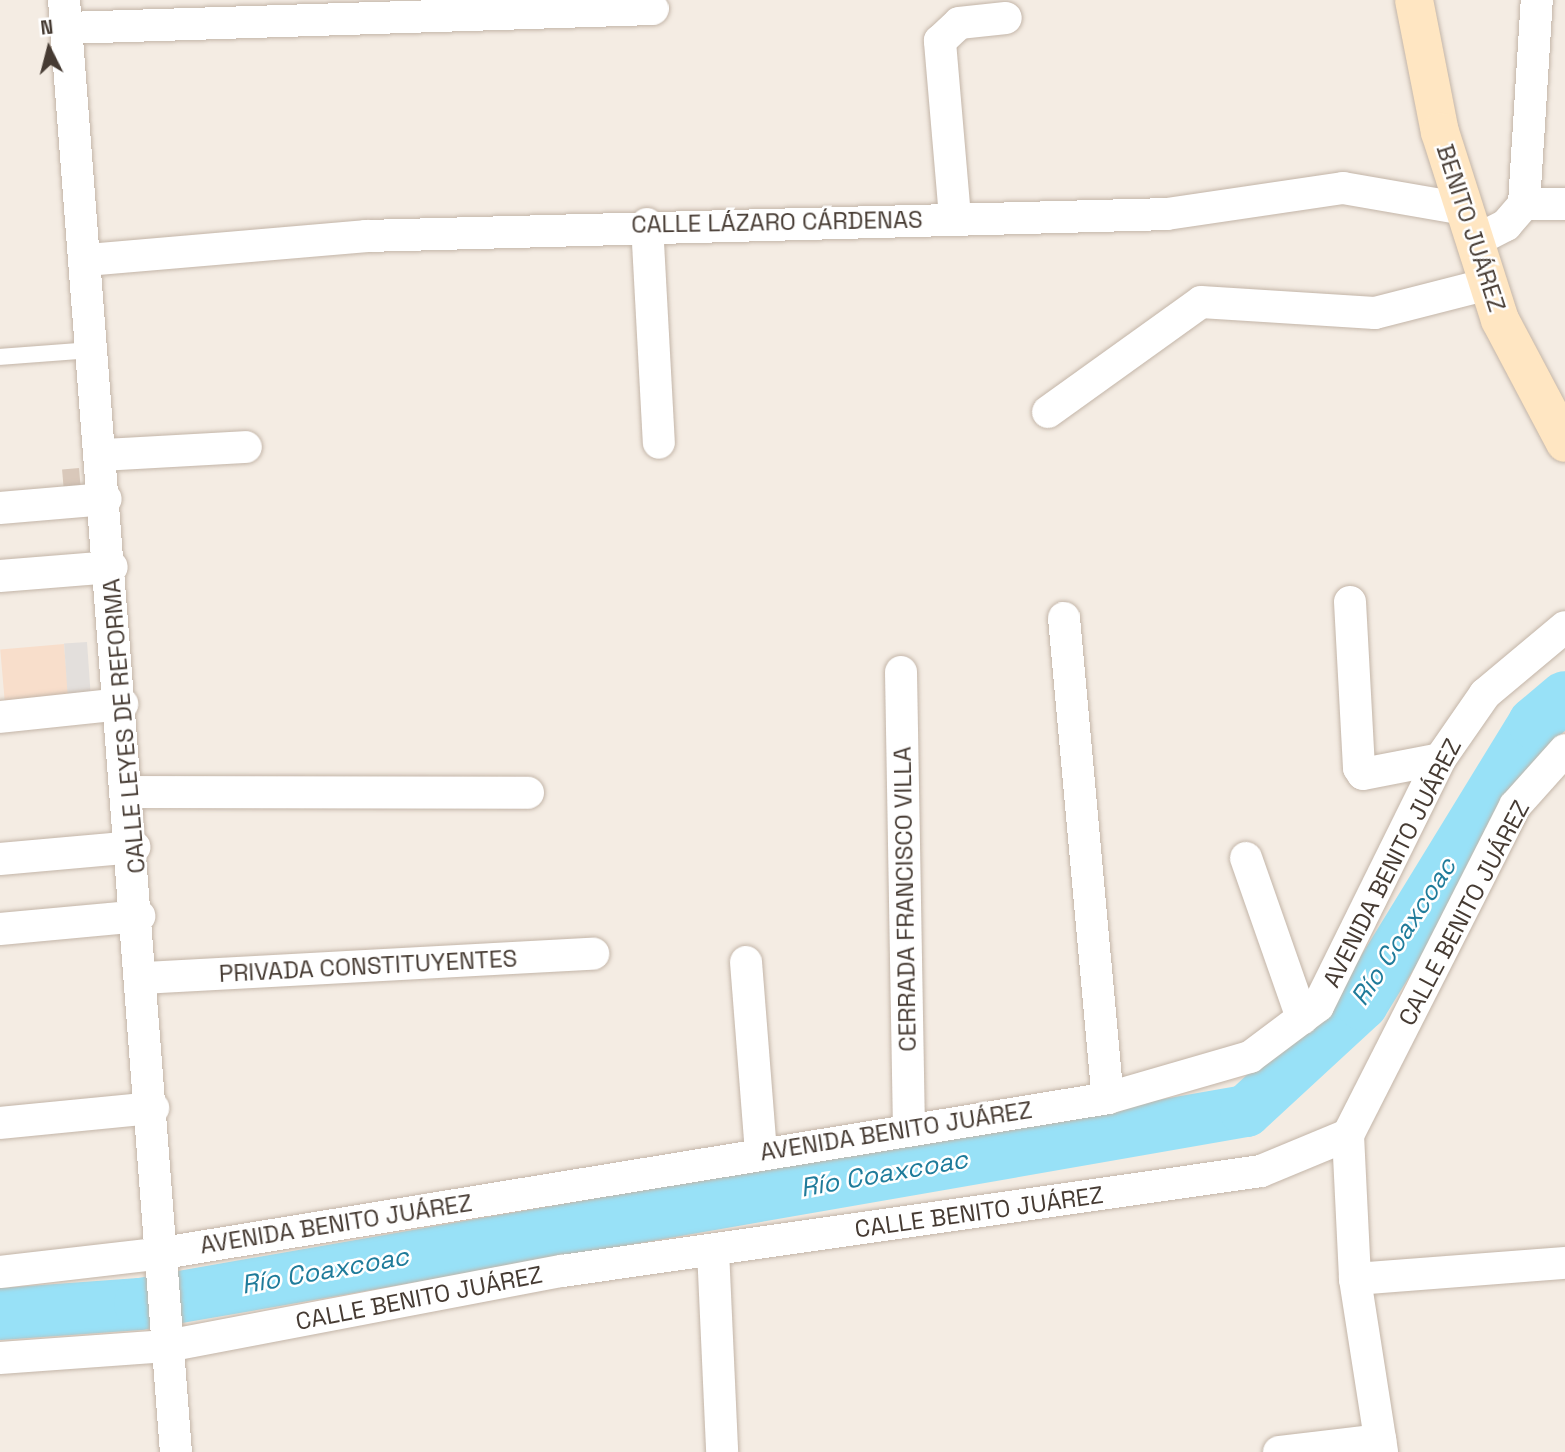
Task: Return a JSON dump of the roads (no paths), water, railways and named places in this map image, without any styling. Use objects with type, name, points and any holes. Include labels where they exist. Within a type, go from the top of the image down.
[{"type":"street","name":"BENITO JUÁREZ","points":[[1413,0],[1440,132],[1488,284],[1565,443]]},
{"type":"street","points":[[1469,225],[1506,225],[1524,204],[1536,0]]},
{"type":"street","points":[[66,14],[653,14]]},
{"type":"street","name":"CALLE LEYES DE REFORMA","points":[[66,14],[130,792],[176,1452]]},
{"type":"street","points":[[955,217],[940,41],[946,29],[1006,18]]},
{"type":"street","name":"CALLE LÁZARO CÁRDENAS","points":[[87,260],[366,236],[647,224],[1167,214],[1343,188],[1469,225]]},
{"type":"street","points":[[1524,204],[1565,204]]},
{"type":"street","points":[[647,224],[659,443]]},
{"type":"street","points":[[1048,412],[1201,302],[1376,313],[1488,284]]},
{"type":"street","points":[[103,456],[246,447]]},
{"type":"street","points":[[0,509],[106,499]]},
{"type":"street","points":[[0,576],[112,568]]},
{"type":"street","points":[[1350,602],[1359,768],[1373,773],[1440,759]]},
{"type":"street","points":[[1064,618],[1108,1098]]},
{"type":"street","name":"AVENIDA BENITO JUÁREZ","points":[[0,1272],[165,1266],[909,1126],[1108,1098],[1250,1057],[1318,1006],[1440,759],[1485,694],[1565,626]]},
{"type":"street","name":"CERRADA FRANCISCO VILLA","points":[[901,672],[909,1126]]},
{"type":"street","points":[[0,717],[122,704]]},
{"type":"street","name":"CALLE BENITO JUÁREZ","points":[[166,1332],[562,1271],[1261,1171],[1348,1135],[1515,806],[1565,750]]},
{"type":"street","points":[[130,792],[528,793]]},
{"type":"street","points":[[0,859],[134,847]]},
{"type":"street","points":[[1247,858],[1302,1018]]},
{"type":"street","points":[[0,929],[139,916]]},
{"type":"street","name":"PRIVADA CONSTITUYENTES","points":[[143,978],[593,954]]},
{"type":"street","points":[[746,962],[761,1154]]},
{"type":"street","points":[[0,1123],[153,1108]]},
{"type":"street","points":[[1279,1452],[1381,1446],[1355,1279],[1348,1135]]},
{"type":"street","points":[[713,1250],[722,1452]]},
{"type":"street","points":[[1355,1279],[1565,1263]]},
{"type":"street","points":[[0,1358],[166,1332]]},
{"type":"lane","points":[[0,358],[94,350]]},
{"type":"waterway","name":"Río Coaxcoac","points":[[0,1314],[140,1304],[1246,1111],[1362,1004],[1534,723],[1565,697]]}]
